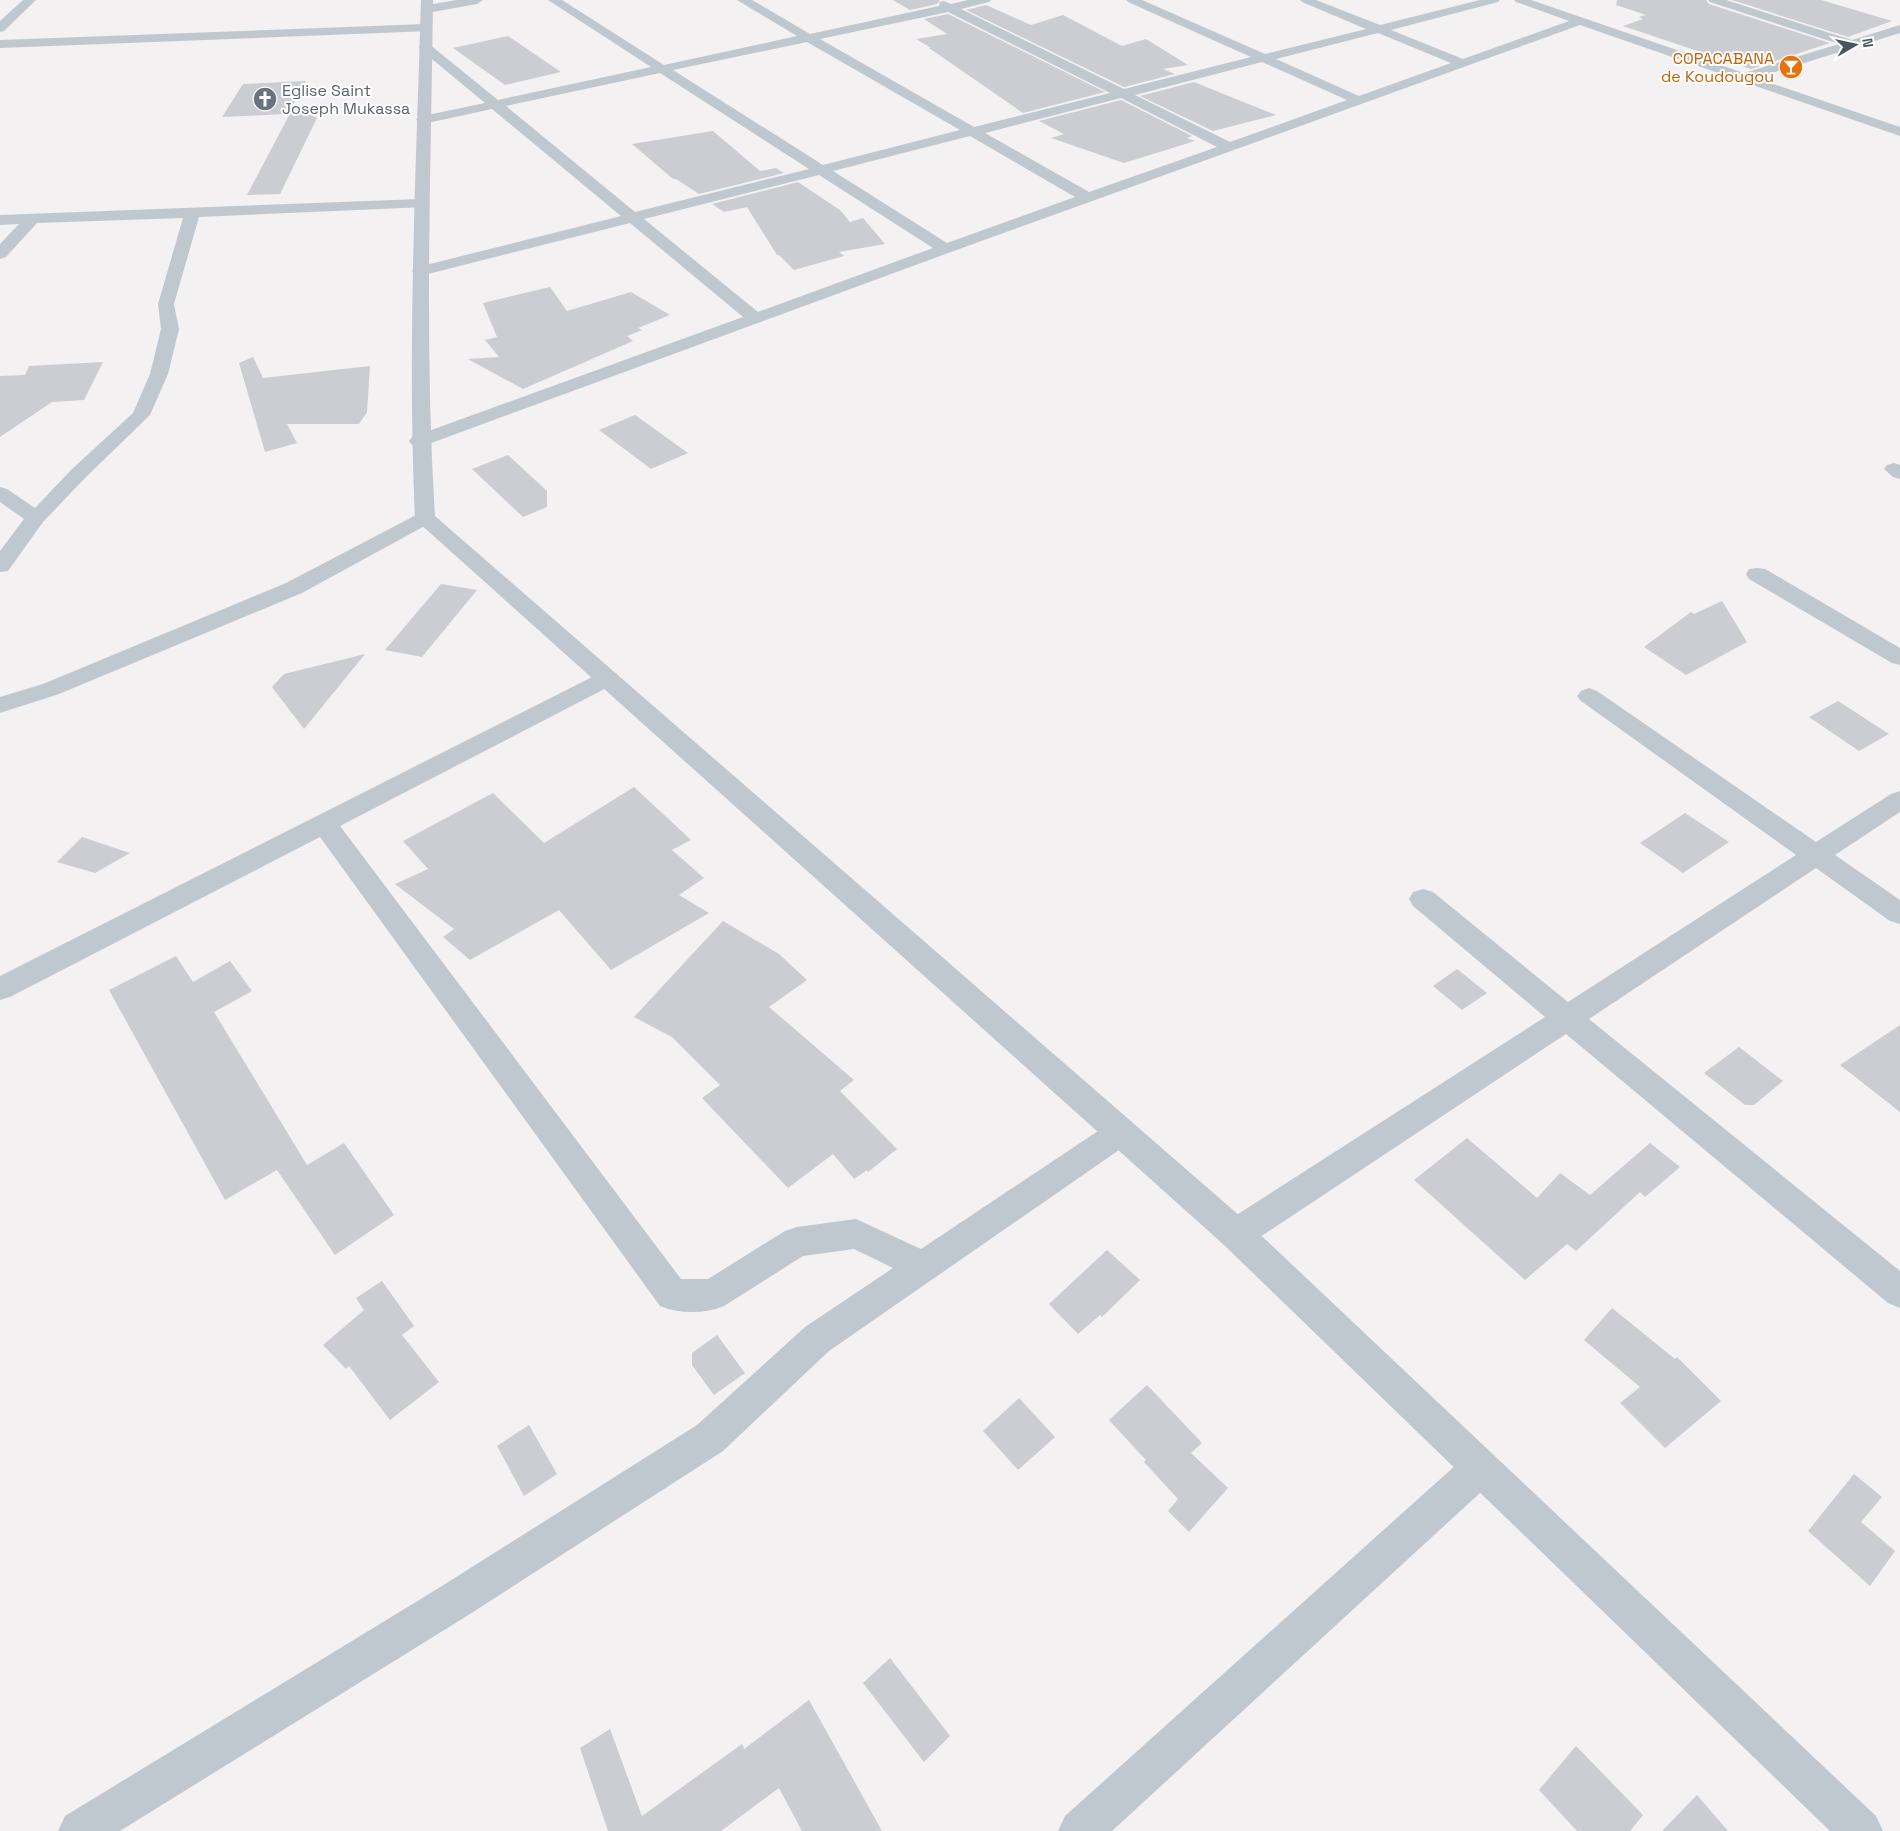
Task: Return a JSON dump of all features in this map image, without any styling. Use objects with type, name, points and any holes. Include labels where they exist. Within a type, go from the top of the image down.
[{"type":"street","points":[[0,28],[30,0]]},
{"type":"street","points":[[0,44],[426,21],[477,0]]},
{"type":"street","points":[[554,0],[818,170],[945,249]]},
{"type":"street","points":[[744,0],[976,131],[1088,198]]},
{"type":"street","points":[[934,0],[1230,147]]},
{"type":"street","points":[[423,120],[985,0]]},
{"type":"street","points":[[1132,0],[1360,101]]},
{"type":"street","points":[[1306,0],[1463,63]]},
{"type":"street","points":[[420,271],[1494,0]]},
{"type":"street","points":[[1520,0],[1900,132]]},
{"type":"street","points":[[1714,0],[1852,44]]},
{"type":"street","points":[[426,21],[495,105],[755,318]]},
{"type":"street","points":[[426,21],[420,271],[420,441],[425,518],[1236,1234],[1860,1831]]},
{"type":"street","points":[[420,441],[945,249],[1580,21]]},
{"type":"street","points":[[1742,78],[1900,29]]},
{"type":"street","points":[[0,220],[422,204]]},
{"type":"street","points":[[0,566],[36,518],[78,474],[141,415],[160,374],[170,329],[166,304],[193,212]]},
{"type":"street","points":[[0,254],[33,218]]},
{"type":"street","points":[[0,493],[36,518]]},
{"type":"street","points":[[0,704],[51,690],[294,588],[425,518]]},
{"type":"street","points":[[1757,574],[1900,658]]},
{"type":"street","points":[[0,989],[608,678]]},
{"type":"street","points":[[1589,696],[1900,914]]},
{"type":"street","points":[[1236,1234],[1900,800]]},
{"type":"street","points":[[324,824],[672,1296],[712,1295],[797,1242],[856,1234],[922,1266]]},
{"type":"street","points":[[1423,899],[1900,1292]]},
{"type":"street","points":[[80,1831],[456,1600],[710,1438],[817,1339],[1121,1132]]},
{"type":"street","points":[[1080,1831],[1480,1468]]},
{"type":"building","points":[[893,0],[940,0],[937,4],[910,10]]},
{"type":"building","points":[[1617,0],[1706,0],[1709,4],[1830,43],[1751,69],[1623,26],[1643,19],[1639,17],[1646,15],[1616,5]]},
{"type":"building","points":[[1732,0],[1821,0],[1892,21],[1848,37]]},
{"type":"building","points":[[986,5],[1031,25],[1063,15],[1122,46],[1146,39],[1188,65],[1163,69],[1175,74],[1124,87],[966,10]]},
{"type":"building","points":[[948,14],[1105,92],[1023,113],[916,39],[947,34],[924,19]]},
{"type":"building","points":[[508,36],[561,72],[505,85],[453,48]]},
{"type":"building","name":"Eglise Saint Joseph Mukassa","points":[[306,81],[288,114],[222,117],[243,84]]},
{"type":"building","points":[[1194,82],[1276,115],[1213,131],[1140,96]]},
{"type":"building","points":[[1121,100],[1192,136],[1187,138],[1195,141],[1124,163],[1051,138],[1064,134],[1039,121]]},
{"type":"building","points":[[294,106],[317,118],[280,194],[247,195]]},
{"type":"building","points":[[713,131],[760,171],[776,168],[784,173],[699,194],[673,179],[632,144]]},
{"type":"building","points":[[798,182],[840,210],[850,222],[863,218],[885,244],[839,252],[844,256],[794,270],[777,255],[747,207],[724,212],[712,204]]},
{"type":"building","points":[[550,287],[567,311],[631,292],[670,315],[638,328],[642,330],[627,336],[633,341],[523,389],[468,359],[499,357],[485,340],[497,337],[483,303]]},
{"type":"building","points":[[253,357],[263,378],[370,366],[367,412],[359,424],[287,424],[297,443],[265,452],[239,363]]},
{"type":"building","points":[[103,362],[84,400],[52,402],[0,437],[0,376],[25,375],[29,366]]},
{"type":"building","points":[[635,415],[688,453],[651,469],[599,430]]},
{"type":"building","points":[[508,455],[547,491],[547,507],[523,517],[472,469]]},
{"type":"building","points":[[441,584],[477,590],[422,657],[385,650]]},
{"type":"building","points":[[1722,601],[1747,642],[1686,675],[1644,647],[1691,612],[1694,614]]},
{"type":"building","points":[[365,654],[304,729],[272,687],[284,674]]},
{"type":"building","points":[[1838,701],[1889,734],[1859,751],[1809,717]]},
{"type":"building","points":[[634,787],[691,840],[672,850],[704,878],[679,895],[709,913],[611,970],[559,910],[470,960],[443,937],[454,929],[395,884],[428,869],[403,841],[493,793],[544,843]]},
{"type":"building","points":[[1685,813],[1729,842],[1683,873],[1640,843]]},
{"type":"building","points":[[82,837],[130,853],[95,873],[57,862]]},
{"type":"building","points":[[723,921],[779,954],[807,980],[769,1007],[854,1080],[840,1091],[897,1149],[868,1172],[867,1170],[854,1179],[833,1154],[788,1188],[702,1098],[720,1085],[672,1037],[634,1017]]},
{"type":"building","points":[[176,956],[193,982],[230,961],[252,991],[214,1012],[307,1165],[344,1143],[394,1215],[335,1255],[277,1170],[225,1200],[109,990]]},
{"type":"building","points":[[1457,969],[1487,993],[1462,1010],[1433,986]]},
{"type":"building","points":[[1900,1025],[1900,1112],[1840,1065]]},
{"type":"building","points":[[1739,1047],[1783,1081],[1754,1105],[1745,1105],[1704,1073]]},
{"type":"building","points":[[1467,1138],[1537,1198],[1560,1173],[1590,1195],[1650,1143],[1680,1167],[1645,1197],[1640,1192],[1576,1251],[1567,1244],[1525,1280],[1414,1180]]},
{"type":"building","points":[[1107,1250],[1140,1280],[1102,1317],[1100,1315],[1078,1334],[1049,1304]]},
{"type":"building","points":[[382,1281],[414,1326],[402,1335],[439,1382],[390,1420],[349,1366],[346,1369],[323,1345],[364,1310],[356,1298]]},
{"type":"building","points":[[1612,1308],[1675,1359],[1677,1357],[1721,1401],[1665,1448],[1620,1403],[1640,1387],[1584,1340]]},
{"type":"building","points":[[717,1335],[745,1373],[714,1395],[692,1365],[692,1353]]},
{"type":"building","points":[[1147,1385],[1202,1443],[1191,1453],[1228,1488],[1189,1532],[1168,1511],[1178,1499],[1144,1462],[1146,1460],[1109,1420]]},
{"type":"building","points":[[1019,1398],[1055,1437],[1018,1470],[983,1431]]},
{"type":"building","points":[[529,1425],[557,1474],[524,1496],[497,1446]]},
{"type":"building","points":[[1854,1474],[1882,1497],[1861,1522],[1895,1551],[1870,1586],[1808,1531]]},
{"type":"building","points":[[890,1658],[950,1736],[924,1762],[863,1683]]},
{"type":"building","points":[[809,1700],[882,1831],[802,1831],[779,1788],[721,1831],[608,1831],[580,1748],[610,1729],[642,1816],[742,1744],[744,1749]]},
{"type":"building","points":[[1576,1746],[1643,1815],[1630,1831],[1577,1831],[1539,1790]]},
{"type":"building","points":[[1697,1795],[1728,1831],[1662,1831]]},
{"type":"place","name":"COPACABANA de Koudougou","points":[[1791,67]]},
{"type":"place","name":"Eglise Saint Joseph Mukassa","points":[[265,99]]}]
